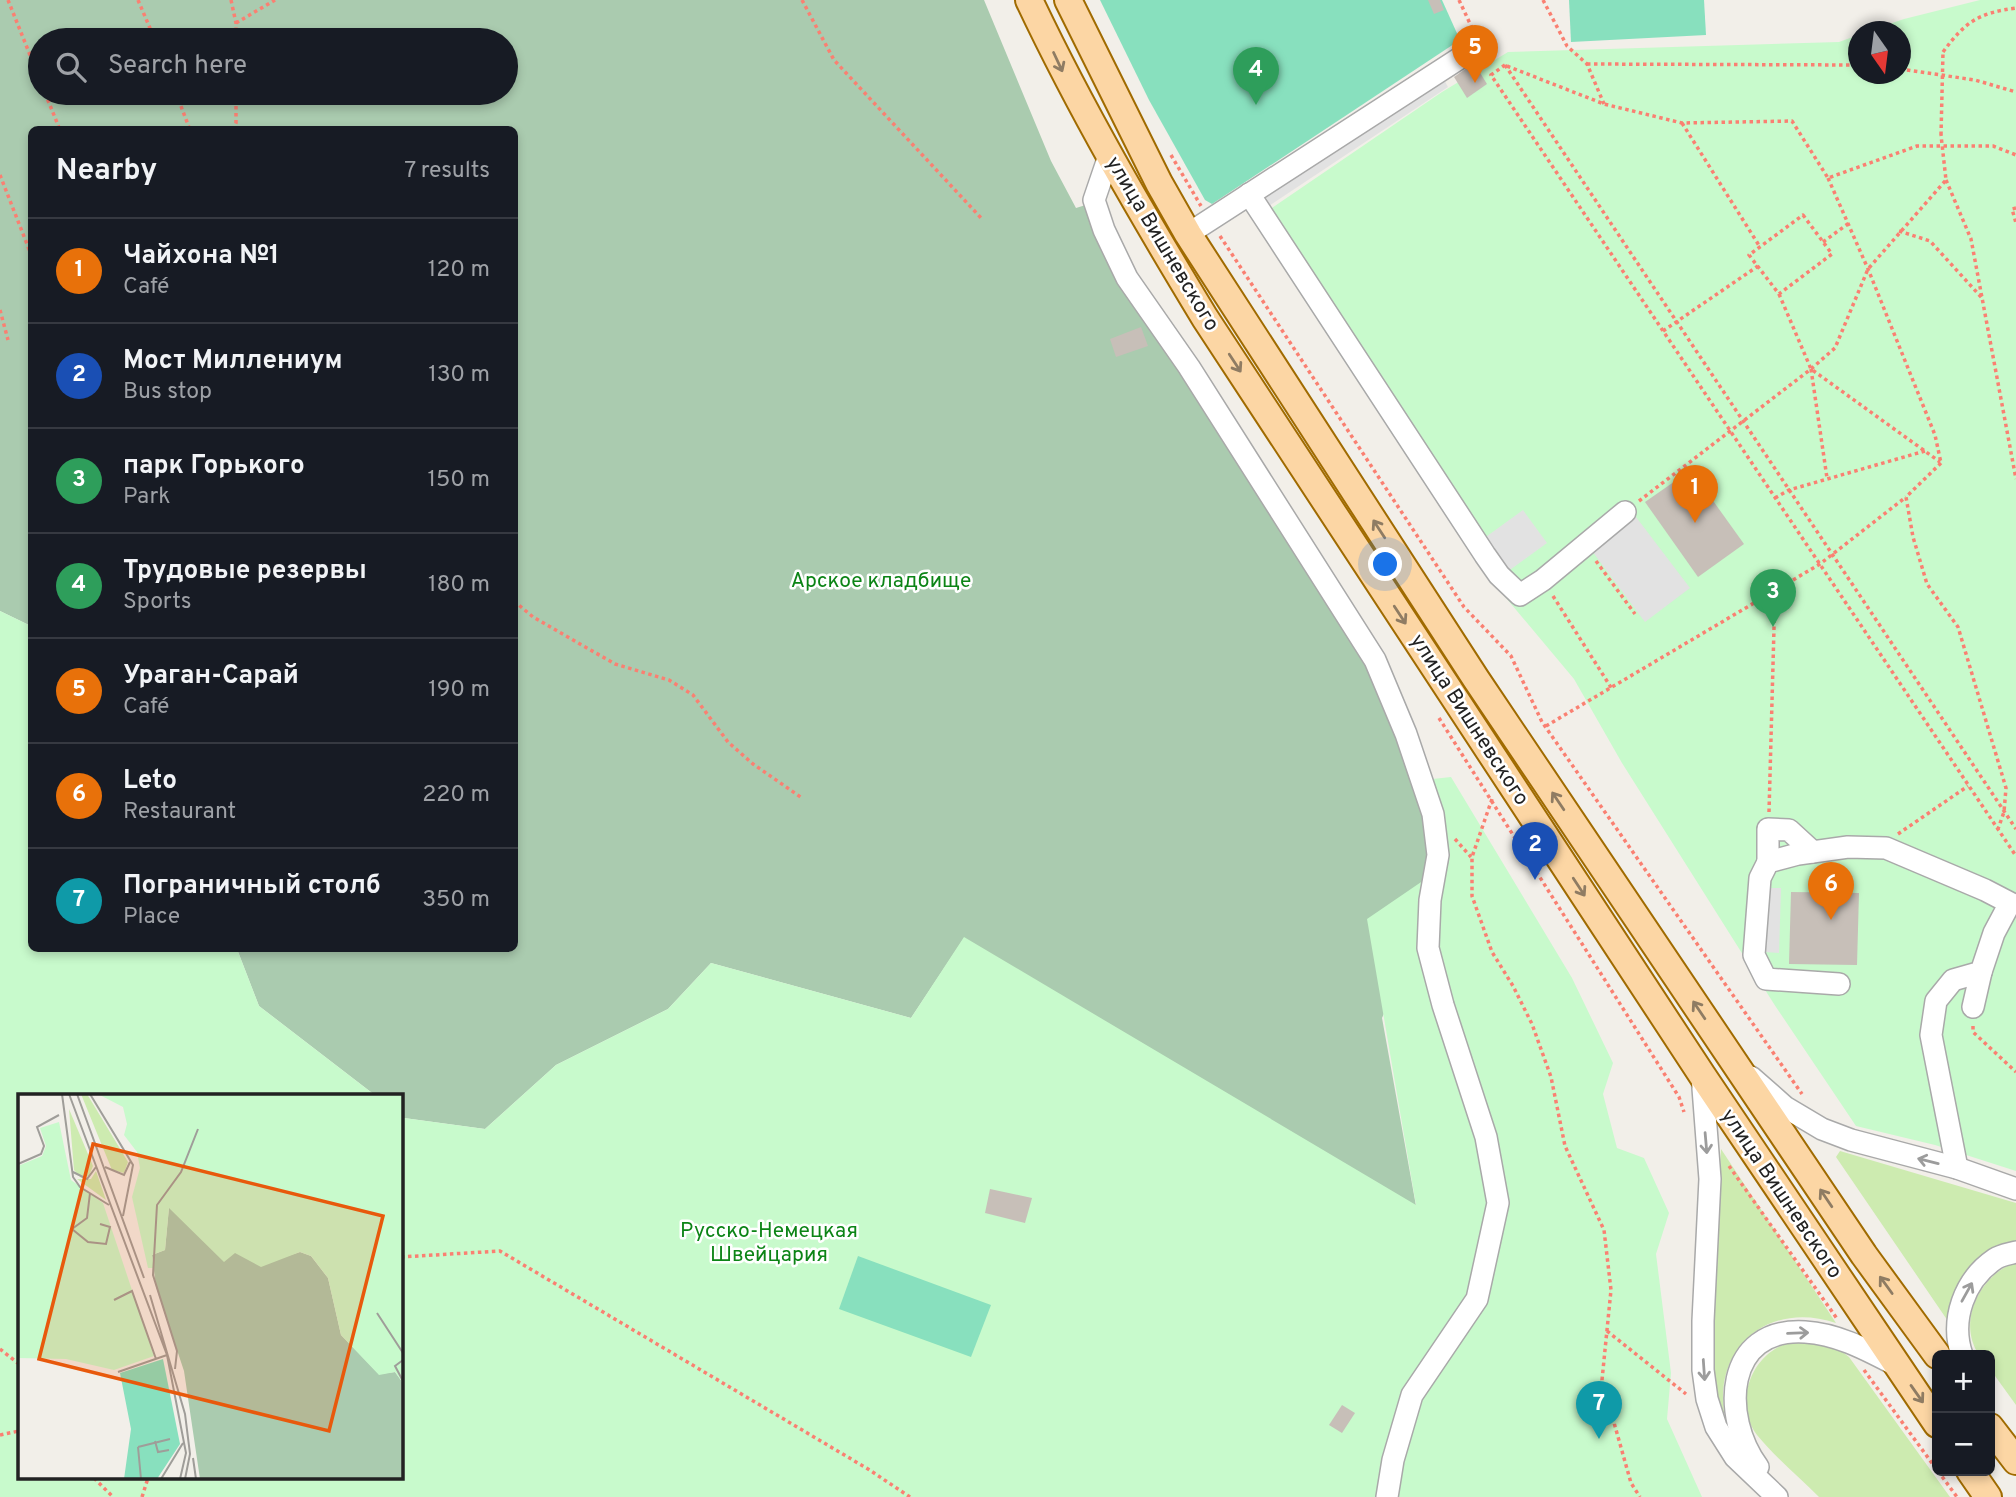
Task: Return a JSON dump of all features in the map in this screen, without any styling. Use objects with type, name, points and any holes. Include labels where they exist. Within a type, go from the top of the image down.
[{"type":"main road","name":"улица Вишневского","points":[[1028,0],[1065,77],[1205,318],[1702,1075],[1932,1417]]},
{"type":"main road","name":"улица Вишневского","points":[[1068,0],[1159,183],[1199,227],[1476,679],[1864,1255],[1933,1350]]},
{"type":"main road","points":[[1995,1434],[2016,1461]]},
{"type":"main road","points":[[1973,1476],[1988,1497]]},
{"type":"street","points":[[1199,227],[1356,116],[1480,45]]},
{"type":"street","points":[[1109,156],[1094,200],[1104,230],[1128,278],[1375,660],[1406,734],[1433,814],[1438,855],[1430,900],[1427,948],[1486,1137],[1498,1203],[1477,1300],[1412,1395],[1393,1460],[1387,1497]]},
{"type":"street","points":[[1249,194],[1499,575],[1520,595],[1543,580],[1625,512]]},
{"type":"street","points":[[1813,852],[1789,830],[1768,829],[1768,862],[1760,878],[1754,955],[1766,979],[1839,984]]},
{"type":"street","points":[[1768,862],[1848,847],[1886,848],[2010,903],[1994,933],[1973,1007]]},
{"type":"street","points":[[1957,1168],[1931,1035],[1936,1001],[1953,980],[1981,972]]},
{"type":"street","points":[[1733,1060],[1785,1107],[1822,1129],[1851,1140],[1957,1168],[2016,1189]]},
{"type":"street","points":[[1702,1075],[1710,1179],[1703,1321],[1703,1370],[1707,1399],[1716,1427],[1735,1457],[1779,1497]]},
{"type":"street","points":[[1960,1350],[1959,1308],[1966,1292],[1979,1273],[1997,1257],[2016,1252]]},
{"type":"street","points":[[1779,1497],[1753,1461],[1738,1428],[1733,1405],[1737,1372],[1746,1358],[1760,1343],[1770,1338],[1780,1334],[1803,1332],[1824,1334],[1851,1342],[1896,1365]]},
{"type":"path","points":[[8,0],[28,50]]},
{"type":"path","points":[[138,0],[150,28]]},
{"type":"path","points":[[231,0],[236,28]]},
{"type":"path","points":[[236,23],[275,0]]},
{"type":"path","points":[[802,0],[834,60],[982,219]]},
{"type":"path","points":[[1542,0],[1567,46],[1587,64],[1604,104]]},
{"type":"path","points":[[2016,8],[1992,11],[1961,28],[1943,52],[1941,135],[1946,180],[1971,239],[2016,479]]},
{"type":"path","points":[[1587,64],[1848,65]]},
{"type":"path","points":[[1505,65],[1604,104],[1682,122],[1792,121],[1828,178],[1849,223],[1935,435],[1941,463]]},
{"type":"path","points":[[1505,65],[2016,829]]},
{"type":"path","points":[[1505,65],[1491,75],[2016,856]]},
{"type":"path","points":[[1911,71],[1975,80],[2016,92]]},
{"type":"path","points":[[50,105],[58,126]]},
{"type":"path","points":[[181,105],[188,126]]},
{"type":"path","points":[[235,126],[236,105]]},
{"type":"path","points":[[1682,122],[1760,247]]},
{"type":"path","points":[[1828,178],[1917,146],[1993,146],[2016,155]]},
{"type":"path","points":[[1167,148],[1199,227],[1464,607],[1511,656],[1545,727],[1798,1090],[1808,1098]]},
{"type":"path","points":[[0,175],[28,247]]},
{"type":"path","points":[[1625,512],[1835,348],[1868,269],[1946,180]]},
{"type":"path","points":[[2016,208],[2012,209],[2016,223]]},
{"type":"path","points":[[1779,294],[1832,254],[1803,215],[1749,255],[1779,294],[1811,369],[1827,479]]},
{"type":"path","points":[[1824,242],[1849,223]]},
{"type":"path","points":[[1899,231],[1930,241],[1982,299]]},
{"type":"path","points":[[1663,331],[1758,267]]},
{"type":"path","points":[[0,310],[8,340]]},
{"type":"path","points":[[1811,369],[1941,463]]},
{"type":"path","points":[[1775,498],[1789,490],[1925,451]]},
{"type":"path","points":[[1545,727],[1833,555],[1906,497],[1941,463]]},
{"type":"path","points":[[1906,497],[1913,537],[1927,584],[1958,627],[2006,788],[2004,812],[1997,829]]},
{"type":"path","points":[[1584,545],[1635,614]]},
{"type":"path","points":[[1543,580],[1612,689]]},
{"type":"path","points":[[1768,829],[1775,591]]},
{"type":"path","points":[[518,604],[533,617],[615,664],[668,680],[693,695],[728,742],[753,764],[802,798]]},
{"type":"path","points":[[1876,848],[1968,786]]},
{"type":"path","points":[[1492,800],[1472,857],[1472,896],[1492,952],[1532,1024],[1551,1077],[1566,1146],[1604,1230],[1611,1290],[1602,1380],[1631,1483],[1640,1497]]},
{"type":"path","points":[[1973,1007],[1973,1032],[2016,1072]]},
{"type":"path","points":[[1729,1166],[1843,1327]]},
{"type":"path","points":[[402,1257],[500,1251],[856,1462],[909,1497]]},
{"type":"path","points":[[1607,1331],[1686,1394]]},
{"type":"path","points":[[0,1349],[18,1363]]},
{"type":"path","points":[[1861,1366],[1932,1462]]},
{"type":"path","points":[[0,1435],[18,1431]]},
{"type":"path","points":[[1942,1476],[1957,1497]]},
{"type":"path","points":[[96,1480],[113,1497]]},
{"type":"path","points":[[142,1497],[147,1480]]},
{"type":"green space","name":"Арское кладбище","points":[[0,0],[984,0],[1051,161],[1076,208],[1089,204],[1370,662],[1414,781],[1449,863],[1382,1018],[1416,1206],[964,938],[911,1018],[711,963],[668,1009],[556,1065],[485,1129],[404,1118],[402,1094],[373,1094],[259,1006],[238,952],[518,952],[518,126],[28,126],[28,625],[0,611]]},
{"type":"green space","points":[[1100,0],[1442,0],[1460,40],[1212,204],[1205,200],[1149,100]]},
{"type":"green space","points":[[1569,0],[1704,0],[1706,35],[1571,42]]},
{"type":"green space","points":[[1980,0],[2016,0],[2016,1171],[1935,1145],[1856,1126],[1774,1004],[1622,763],[1574,679],[1486,574],[1269,210],[1442,92],[1508,52],[1839,42],[1848,39],[1848,84],[1911,84],[1911,21],[1898,21]]},
{"type":"green space","name":"Русско-Немецкая Швейцария","points":[[0,611],[28,625],[28,952],[238,952],[259,1006],[373,1094],[18,1094],[18,1480],[402,1480],[402,1116],[485,1129],[556,1065],[668,1009],[711,963],[911,1018],[964,937],[1416,1205],[1367,919],[1449,863],[1414,781],[1451,777],[1572,978],[1613,1063],[1603,1094],[1617,1148],[1644,1158],[1669,1213],[1656,1254],[1671,1373],[1667,1419],[1702,1497],[0,1497]]},
{"type":"green space","points":[[1721,1149],[1836,1323],[1810,1318],[1786,1319],[1765,1326],[1747,1338],[1734,1355],[1726,1376],[1723,1400],[1727,1426],[1715,1404],[1709,1366]]},
{"type":"green space","points":[[1840,1151],[2016,1203],[2016,1241],[2000,1247],[1952,1327],[1836,1157]]},
{"type":"green space","points":[[858,1256],[991,1305],[971,1357],[839,1309]]},
{"type":"green space","points":[[2016,1262],[2016,1405],[1995,1376],[1995,1350],[1977,1350],[1970,1328],[1976,1300],[1992,1277]]},
{"type":"green space","points":[[1806,1340],[1840,1350],[1849,1357],[1932,1472],[1932,1476],[1935,1476],[1950,1497],[1819,1497],[1757,1435],[1747,1413],[1748,1388],[1757,1366],[1765,1356],[1786,1344]]},
{"type":"shaded area","points":[[1442,76],[1448,87],[1266,208],[1260,198]]},
{"type":"shaded area","points":[[1523,510],[1547,543],[1507,572],[1483,539]]},
{"type":"shaded area","points":[[1633,513],[1690,588],[1645,622],[1589,547]]},
{"type":"shaded area","points":[[1768,888],[1781,888],[1779,953],[1765,952]]},
{"type":"building","points":[[1428,0],[1440,0],[1444,10],[1434,14]]},
{"type":"building","points":[[1474,63],[1487,84],[1467,98],[1454,77]]},
{"type":"building","points":[[1141,327],[1148,346],[1116,357],[1110,339]]},
{"type":"building","points":[[1691,470],[1744,544],[1698,577],[1645,502]]},
{"type":"building","points":[[1791,892],[1859,893],[1857,965],[1789,964]]},
{"type":"building","points":[[990,1189],[1032,1198],[1025,1223],[985,1213]]},
{"type":"building","points":[[1342,1405],[1355,1413],[1342,1433],[1329,1425]]},
{"type":"place","name":"Ураган-Сарай","points":[[1475,83]]},
{"type":"place","name":"Трудовые резервы","points":[[1256,105]]},
{"type":"place","name":"Чайхона №1","points":[[1695,523]]},
{"type":"place","name":"парк Горького","points":[[1773,627]]},
{"type":"place","name":"Мост Миллениум","points":[[1535,880]]},
{"type":"place","name":"Leto","points":[[1831,920]]},
{"type":"place","name":"Пограничный столб","points":[[1599,1439]]}]
